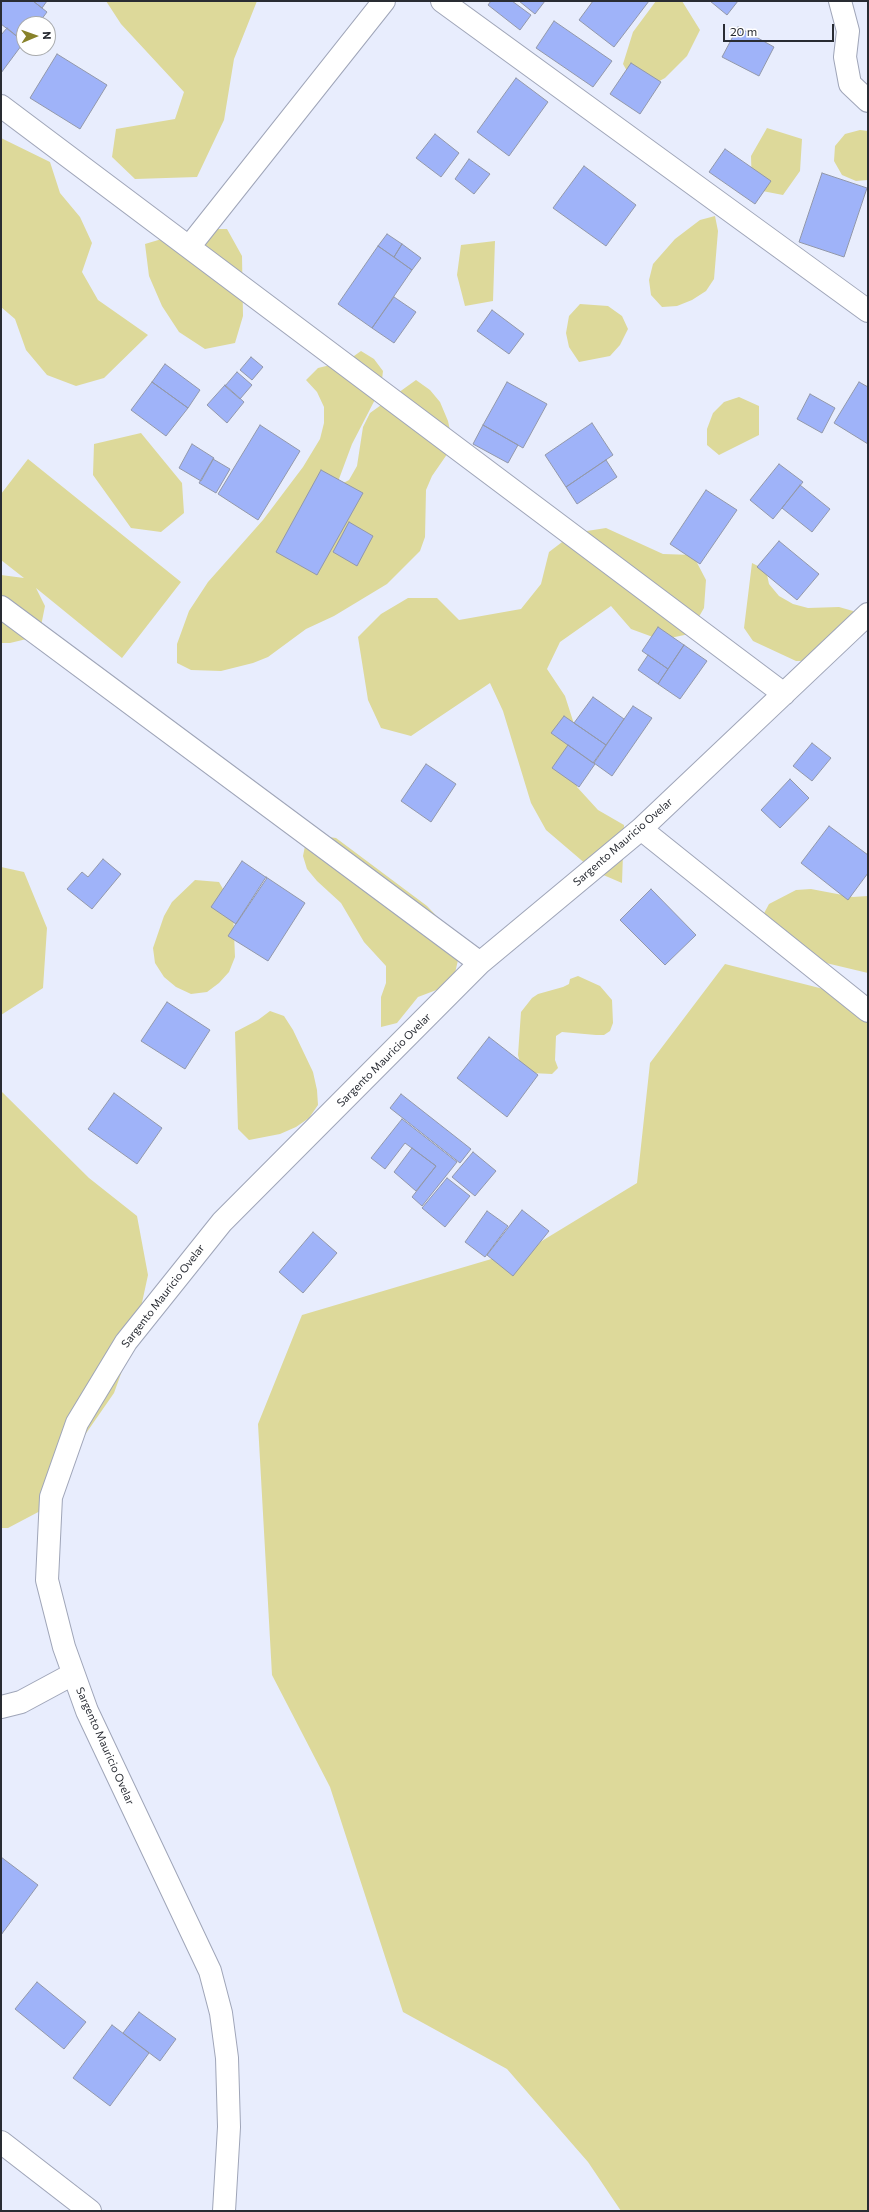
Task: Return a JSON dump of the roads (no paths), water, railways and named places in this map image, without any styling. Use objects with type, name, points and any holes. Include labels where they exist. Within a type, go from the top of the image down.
[{"type":"street","points":[[189,247],[384,1]]},
{"type":"street","points":[[442,1],[868,311]]},
{"type":"street","points":[[840,1],[848,31],[845,58],[850,84],[868,101]]},
{"type":"street","points":[[1,106],[784,694]]},
{"type":"street","points":[[1,607],[480,963]]},
{"type":"street","name":"Sargento Mauricio Ovelar","points":[[224,2211],[229,2127],[227,2058],[221,2013],[210,1971],[87,1711],[64,1647],[47,1580],[50,1497],[77,1423],[126,1342],[222,1222],[480,963],[641,829],[868,614]]},
{"type":"street","points":[[641,829],[868,1011]]},
{"type":"street","points":[[1,1707],[22,1702],[73,1674]]},
{"type":"street","points":[[1,2142],[90,2211]]}]
